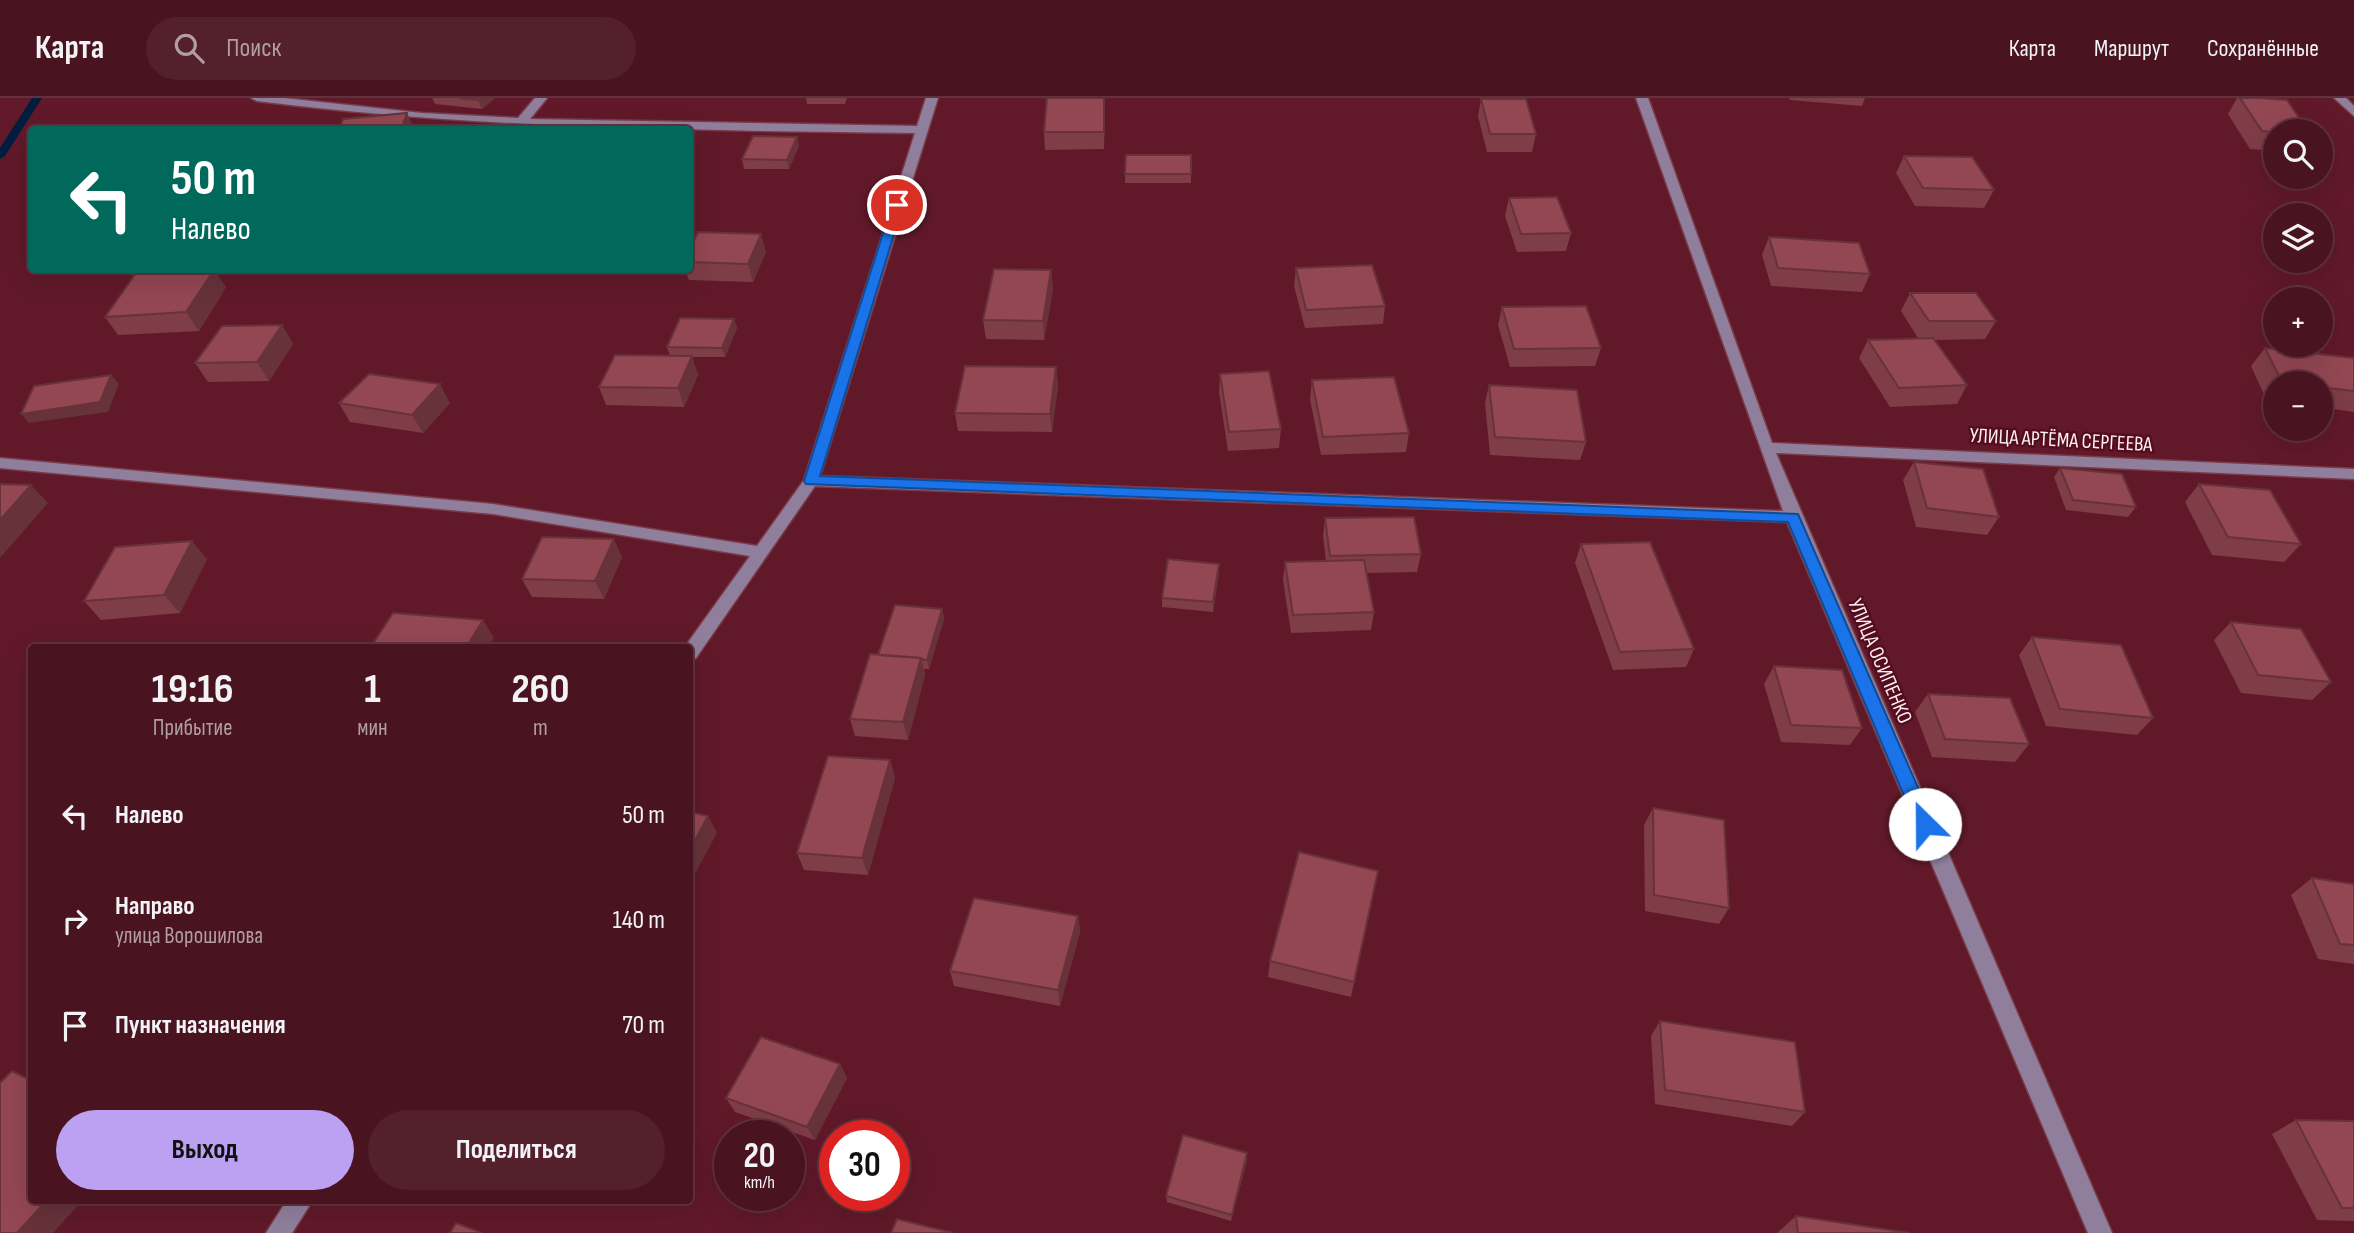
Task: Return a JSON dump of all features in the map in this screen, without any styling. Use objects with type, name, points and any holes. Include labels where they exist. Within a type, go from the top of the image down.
[{"type":"street","points":[[257,98],[307,105],[520,123],[692,126]]},
{"type":"street","points":[[520,123],[541,98]]},
{"type":"street","points":[[693,649],[811,481],[932,98]]},
{"type":"street","name":"УЛИЦА ОСИПЕНКО","points":[[1642,98],[1793,517],[2100,1233]]},
{"type":"street","points":[[2340,98],[2354,113]]},
{"type":"street","points":[[693,126],[921,130]]},
{"type":"street","name":"УЛИЦА АРТЁМА СЕРГЕЕВА","points":[[1766,447],[2354,474]]},
{"type":"street","points":[[0,463],[493,509],[761,552]]},
{"type":"street","points":[[811,481],[1793,517]]},
{"type":"street","points":[[278,1233],[298,1204]]},
{"type":"building","points":[[1047,98],[1104,98],[1104,132],[1044,132]]},
{"type":"building","points":[[2240,98],[2287,100],[2300,119],[2263,119],[2262,131]]},
{"type":"building","points":[[1481,99],[1526,99],[1536,134],[1490,134]]},
{"type":"building","points":[[407,113],[402,126],[340,126],[343,119]]},
{"type":"building","points":[[753,136],[797,137],[787,160],[742,159]]},
{"type":"building","points":[[1126,155],[1191,155],[1191,174],[1125,174]]},
{"type":"building","points":[[1904,156],[1972,157],[1994,190],[1923,188]]},
{"type":"building","points":[[1557,197],[1571,233],[1521,234],[1509,198]]},
{"type":"building","points":[[698,232],[761,234],[748,264],[693,262],[693,243]]},
{"type":"building","points":[[1769,237],[1859,243],[1870,274],[1778,268]]},
{"type":"building","points":[[1372,265],[1385,306],[1306,310],[1296,268]]},
{"type":"building","points":[[994,269],[1051,270],[1043,321],[983,320]]},
{"type":"building","points":[[136,273],[212,273],[186,312],[105,317]]},
{"type":"building","points":[[1910,293],[1976,293],[1996,321],[1929,321]]},
{"type":"building","points":[[1586,306],[1601,348],[1514,349],[1502,307]]},
{"type":"building","points":[[680,318],[734,319],[722,348],[667,347]]},
{"type":"building","points":[[282,325],[257,362],[195,363],[222,326]]},
{"type":"building","points":[[1933,338],[1967,385],[1899,388],[1868,340]]},
{"type":"building","points":[[615,355],[692,356],[678,388],[599,387]]},
{"type":"building","points":[[2333,356],[2354,358],[2354,391],[2333,389],[2333,371],[2276,371],[2270,357]]},
{"type":"building","points":[[965,366],[1056,367],[1050,414],[955,413]]},
{"type":"building","points":[[1269,371],[1281,429],[1229,432],[1220,374]]},
{"type":"building","points":[[369,374],[440,384],[412,415],[339,403]]},
{"type":"building","points":[[111,375],[100,402],[21,414],[34,386]]},
{"type":"building","points":[[1394,377],[1409,433],[1323,437],[1312,380]]},
{"type":"building","points":[[1489,385],[1577,390],[1586,442],[1495,437]]},
{"type":"building","points":[[1914,462],[1983,469],[1999,517],[1927,508]]},
{"type":"building","points":[[2060,468],[2122,474],[2136,507],[2073,500]]},
{"type":"building","points":[[0,484],[31,485],[0,520]]},
{"type":"building","points":[[2199,484],[2270,490],[2301,544],[2228,537]]},
{"type":"building","points":[[1414,517],[1421,554],[1330,556],[1325,518]]},
{"type":"building","points":[[542,537],[614,539],[595,581],[522,579]]},
{"type":"building","points":[[192,541],[164,595],[84,601],[115,547]]},
{"type":"building","points":[[1650,542],[1694,649],[1620,652],[1581,544]]},
{"type":"building","points":[[1168,559],[1219,564],[1213,602],[1162,598]]},
{"type":"building","points":[[1364,560],[1374,612],[1293,615],[1285,562]]},
{"type":"building","points":[[895,605],[942,609],[927,660],[878,655]]},
{"type":"building","points":[[393,613],[483,620],[468,644],[373,644]]},
{"type":"building","points":[[2231,622],[2301,629],[2331,682],[2258,675]]},
{"type":"building","points":[[2032,637],[2121,645],[2153,718],[2060,709]]},
{"type":"building","points":[[870,654],[921,658],[903,722],[850,719]]},
{"type":"building","points":[[1774,666],[1842,670],[1862,728],[1791,725]]},
{"type":"building","points":[[1928,694],[2010,698],[2029,744],[1945,739]]},
{"type":"building","points":[[828,756],[890,760],[862,858],[797,853]]},
{"type":"building","points":[[1653,808],[1724,820],[1729,908],[1654,895]]},
{"type":"building","points":[[693,813],[708,816],[693,844]]},
{"type":"building","points":[[1299,852],[1378,871],[1354,982],[1270,961]]},
{"type":"building","points":[[2312,878],[2354,884],[2354,945],[2340,944]]},
{"type":"building","points":[[974,898],[1078,916],[1058,990],[950,971]]},
{"type":"building","points":[[1660,1021],[1795,1042],[1805,1112],[1665,1090]]},
{"type":"building","points":[[761,1037],[840,1064],[807,1127],[805,1120],[787,1120],[726,1098]]},
{"type":"building","points":[[12,1071],[28,1079],[28,1204],[43,1204],[17,1233],[0,1233],[0,1083]]},
{"type":"building","points":[[2296,1120],[2354,1121],[2354,1208],[2342,1208]]},
{"type":"building","points":[[1183,1135],[1247,1153],[1232,1215],[1166,1196]]},
{"type":"building","points":[[1796,1216],[1910,1233],[1798,1233]]},
{"type":"building","points":[[897,1219],[953,1233],[891,1233]]},
{"type":"building","points":[[456,1223],[482,1233],[450,1233]]},
{"type":"waterway","points":[[0,156],[37,98]]},
{"type":"route","points":[[897,205],[811,481],[1793,517],[1925,824]]}]
